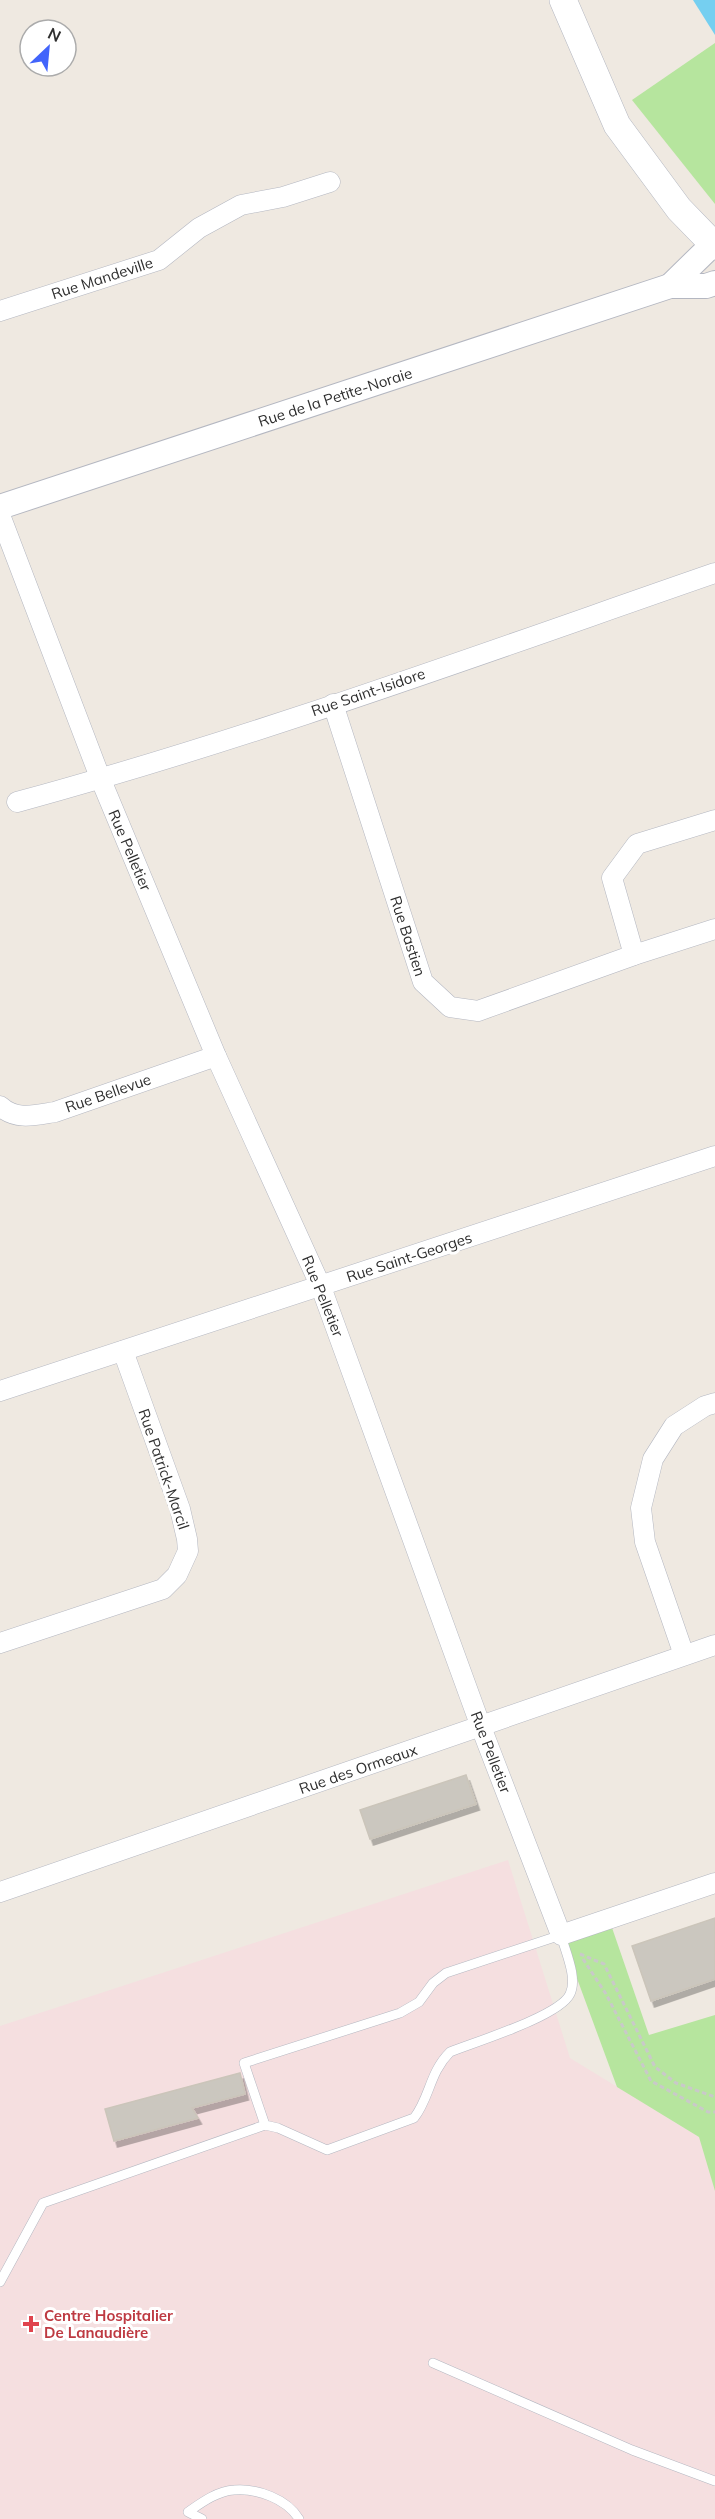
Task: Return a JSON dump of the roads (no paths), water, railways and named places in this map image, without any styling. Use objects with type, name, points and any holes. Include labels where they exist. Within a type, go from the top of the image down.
[{"type":"main road","points":[[563,0],[617,125],[679,209],[714,245]]},
{"type":"street","name":"Rue Mandeville","points":[[0,311],[159,260],[199,228],[241,205],[283,197],[330,182]]},
{"type":"street","name":"Rue de la Petite-Noraie","points":[[670,286],[714,245]]},
{"type":"street","name":"Rue de la Petite-Noraie","points":[[0,507],[670,286],[706,286],[715,283]]},
{"type":"street","name":"Rue Pelletier","points":[[0,515],[101,780],[216,1056],[321,1287],[481,1727],[561,1935]]},
{"type":"street","name":"Rue Saint-Isidore","points":[[17,802],[101,780],[333,704],[715,573]]},
{"type":"street","name":"Rue Bastien","points":[[333,704],[423,982],[450,1007],[478,1011],[634,955],[715,929]]},
{"type":"street","points":[[634,955],[612,878],[637,844],[715,819]]},
{"type":"street","name":"Rue Bellevue","points":[[0,1106],[18,1116],[55,1112],[216,1056]]},
{"type":"street","name":"Rue Saint-Georges","points":[[0,1391],[715,1156]]},
{"type":"street","name":"Rue Patrick-Marcil","points":[[0,1643],[163,1589],[177,1575],[188,1551],[180,1509],[123,1351]]},
{"type":"street","points":[[684,1655],[645,1542],[641,1508],[653,1459],[674,1426],[705,1406],[715,1403]]},
{"type":"street","name":"Rue des Ormeaux","points":[[0,1892],[715,1645]]},
{"type":"street","points":[[561,1935],[715,1884]]},
{"type":"lane","points":[[0,2282],[43,2203],[265,2125],[278,2128],[327,2150],[414,2118],[438,2064],[450,2052],[546,2014],[562,2005],[571,1993],[572,1974],[561,1935],[446,1973],[433,1983],[419,2001],[400,2013],[244,2063],[265,2125]]},
{"type":"lane","points":[[434,2363],[632,2450],[715,2481]]},
{"type":"lane","points":[[186,2516],[205,2500],[233,2490],[265,2494],[293,2509],[299,2519]]},
{"type":"lane","points":[[186,2516],[202,2519]]},
{"type":"water","points":[[693,0],[715,0],[715,35]]},
{"type":"place","name":"Centre Hospitalier De Lanaudière","points":[[31,2324]]}]
